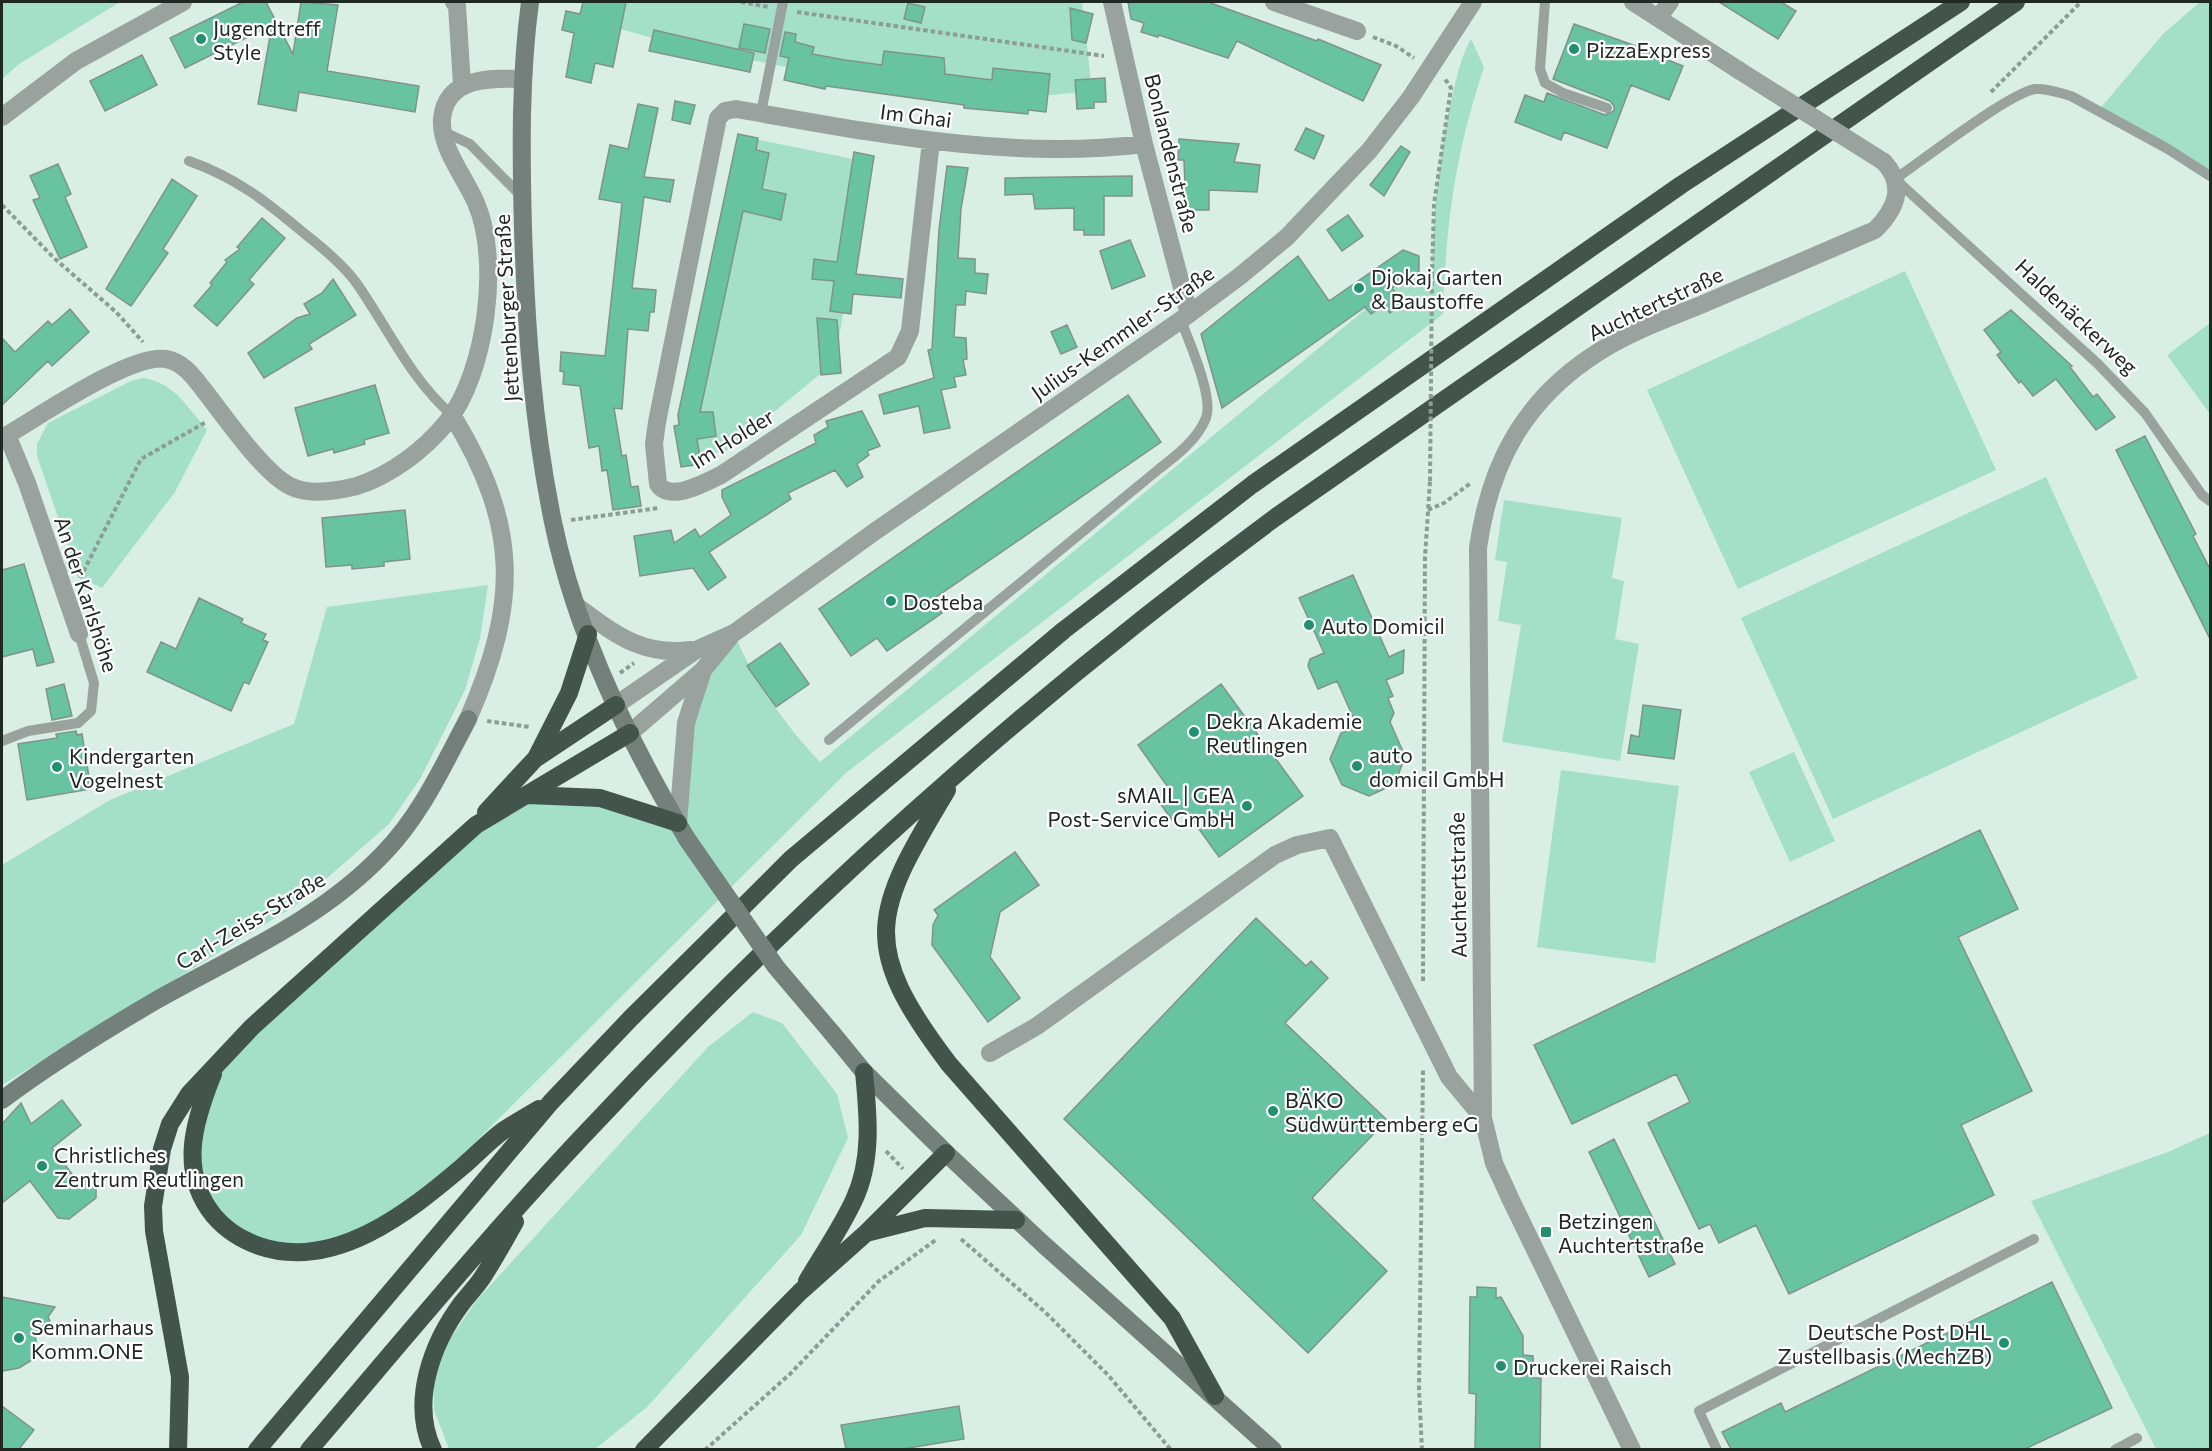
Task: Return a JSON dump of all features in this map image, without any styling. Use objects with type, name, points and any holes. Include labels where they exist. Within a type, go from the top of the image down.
[{"type":"highway","points":[[257,1449],[550,1102],[791,859],[1158,555],[1300,450],[1681,185],[1961,2]]},
{"type":"highway","points":[[309,1449],[536,1187],[631,1085],[828,890],[956,774],[1141,621],[1276,517],[2016,2]]},
{"type":"highway","points":[[178,1449],[180,1377],[154,1231],[155,1184],[170,1124],[189,1094],[219,1060],[351,935],[476,825],[536,758],[569,693],[588,634]]},
{"type":"highway","points":[[536,758],[616,705]]},
{"type":"highway","points":[[476,825],[630,733]]},
{"type":"highway","points":[[956,774],[902,867],[892,894],[885,921],[887,952],[894,978],[919,1024],[949,1064],[1172,1318],[1215,1396]]},
{"type":"highway","points":[[526,795],[600,798],[678,823]]},
{"type":"highway","points":[[219,1060],[195,1120],[192,1137],[191,1157],[198,1189],[211,1212],[229,1230],[253,1244],[280,1252],[317,1252],[348,1242],[374,1229],[411,1206],[503,1131],[550,1102]]},
{"type":"highway","points":[[800,1292],[854,1199],[864,1169],[868,1133],[864,1072]]},
{"type":"highway","points":[[644,1449],[800,1292],[865,1234],[945,1153]]},
{"type":"highway","points":[[433,1449],[423,1419],[424,1390],[430,1364],[442,1336],[461,1304],[481,1280],[536,1187]]},
{"type":"highway","points":[[865,1234],[925,1218],[1016,1220]]},
{"type":"street","points":[[2,117],[76,61],[183,2]]},
{"type":"street","points":[[454,2],[457,6],[462,85]]},
{"type":"street","name":"Jettenburger Straße","points":[[530,2],[523,79],[522,198],[530,375],[553,523],[578,607],[616,705],[630,733],[687,839],[777,967],[864,1072],[1016,1220],[1273,1449]]},
{"type":"street","name":"Bonlandenstraße","points":[[1112,2],[1185,317]]},
{"type":"street","points":[[1274,2],[1357,32]]},
{"type":"street","name":"Julius-Kemmler-Straße","points":[[616,705],[696,650],[734,633],[877,530],[1185,317],[1287,237],[1334,191],[1391,125],[1473,2]]},
{"type":"street","points":[[1633,2],[1884,162],[1895,179]]},
{"type":"street","points":[[1659,17],[1670,2]]},
{"type":"street","points":[[4,437],[119,370],[156,359],[166,359],[186,369],[282,481],[300,490],[318,491],[364,483],[394,468],[428,443],[452,414],[469,383],[484,318],[488,257],[483,220],[442,131],[445,107],[462,85],[478,80],[523,79]]},
{"type":"street","name":"Im Ghai","points":[[712,148],[718,118],[725,111],[736,109],[931,141],[1082,149],[1144,144]]},
{"type":"street","name":"Im Holder","points":[[712,148],[668,358],[654,444],[658,484],[667,491],[692,489],[721,475],[898,357],[910,331],[931,141]]},
{"type":"street","name":"Auchtertstraße","points":[[1632,1449],[1494,1163],[1483,1118],[1478,548],[1488,494],[1500,464],[1527,415],[1576,367],[1622,339],[1875,230],[1896,202],[1895,179]]},
{"type":"street","name":"Carl-Zeiss-Straße","points":[[2,1100],[65,1056],[155,1001],[324,906],[384,853],[409,823],[432,788],[468,719],[488,671],[500,632],[507,580],[496,512],[477,462],[452,414]]},
{"type":"street","name":"An der Karlshöhe","points":[[4,437],[79,634]]},
{"type":"street","points":[[578,607],[617,636],[639,646],[670,653],[696,650]]},
{"type":"street","name":"Julius-Kemmler-Straße","points":[[630,733],[703,670],[734,633]]},
{"type":"street","name":"Julius-Kemmler-Straße","points":[[678,823],[686,723],[703,670]]},
{"type":"street","points":[[990,1053],[1037,1026],[1275,855],[1297,845],[1330,838],[1449,1077],[1483,1118]]},
{"type":"lane","points":[[1545,2],[1540,69],[1545,83],[1563,93],[1607,108]]},
{"type":"lane","points":[[761,113],[782,5]]},
{"type":"lane","points":[[1895,179],[2000,107],[2035,89],[2071,96],[2168,149],[2211,176]]},
{"type":"lane","points":[[442,131],[455,135],[475,149],[522,198]]},
{"type":"lane","points":[[189,161],[238,182],[261,196],[340,264],[354,280],[428,391],[452,414]]},
{"type":"lane","name":"Haldenäckerweg","points":[[1895,179],[2098,364],[2145,413],[2202,495],[2211,501]]},
{"type":"lane","points":[[828,740],[1160,469],[1198,433],[1207,416],[1206,398],[1185,317]]},
{"type":"lane","name":"An der Karlshöhe","points":[[2,741],[28,731],[78,723],[87,717],[93,705],[94,683],[79,634]]},
{"type":"lane","points":[[1717,1449],[1699,1411],[2034,1239]]},
{"type":"lane","points":[[2115,1449],[2137,1438]]},
{"type":"path","points":[[741,2],[782,5],[1126,57]]},
{"type":"path","points":[[1357,32],[1396,46],[1448,80],[1451,88],[1434,204],[1430,481],[1425,557],[1423,990]]},
{"type":"path","points":[[2,205],[54,258],[116,312],[156,359]]},
{"type":"path","points":[[68,601],[141,459],[222,412]]},
{"type":"path","points":[[1428,510],[1444,503],[1489,469],[1500,464]]},
{"type":"path","points":[[553,523],[659,508],[667,491]]},
{"type":"path","points":[[468,719],[514,723],[551,732]]},
{"type":"path","points":[[1422,1449],[1419,1377],[1423,1059]]},
{"type":"path","points":[[958,1236],[1045,1312],[1108,1375],[1171,1449]]},
{"type":"path","points":[[705,1449],[790,1374],[879,1281],[916,1251],[939,1237]]},
{"type":"green space","points":[[2,2],[120,2],[19,64],[2,79]]},
{"type":"green space","points":[[599,2],[1082,2],[1092,91],[1012,99],[809,72],[671,43],[595,22]]},
{"type":"green space","points":[[2200,2],[2210,2],[2210,176],[2098,111],[2163,34]]},
{"type":"green space","points":[[1471,39],[1484,67],[1466,130],[1454,189],[1443,314],[847,772],[411,1206],[317,1252],[239,1237],[194,1175],[219,1060],[351,935],[526,795],[583,796],[678,823],[694,697],[734,633],[771,702],[820,762],[1403,278],[1432,276],[1435,211],[1442,147],[1458,71]]},
{"type":"green space","points":[[749,138],[868,162],[835,362],[725,452],[690,454]]},
{"type":"green space","points":[[1905,271],[1996,470],[1738,589],[1647,390]]},
{"type":"green space","points":[[2210,323],[2210,414],[2167,355]]},
{"type":"green space","points":[[143,378],[154,380],[172,390],[207,430],[175,492],[102,588],[63,569],[70,552],[37,456],[37,444],[48,423],[131,381]]},
{"type":"green space","points":[[2046,477],[2138,678],[1833,819],[1741,618]]},
{"type":"green space","points":[[1504,500],[1622,518],[1612,578],[1624,581],[1615,639],[1639,644],[1620,761],[1502,742],[1521,625],[1498,621],[1507,562],[1495,560]]},
{"type":"green space","points":[[488,585],[480,638],[465,690],[420,779],[389,824],[295,906],[2,1085],[2,865],[110,800],[294,724],[327,607]]},
{"type":"green space","points":[[1794,752],[1835,841],[1790,862],[1749,772]]},
{"type":"green space","points":[[1561,770],[1679,786],[1655,963],[1537,947]]},
{"type":"green space","points":[[753,1012],[782,1023],[837,1094],[848,1138],[801,1235],[647,1407],[594,1450],[449,1449],[434,1410],[434,1379],[440,1353],[477,1300],[708,1047]]},
{"type":"green space","points":[[2210,1133],[2210,1449],[2156,1449],[2031,1201],[2168,1152]]},
{"type":"building","points":[[243,2],[266,2],[293,54],[301,2],[338,5],[327,71],[419,86],[415,112],[299,92],[296,111],[258,104],[272,25],[185,68],[170,38]]},
{"type":"building","points":[[583,2],[626,2],[613,67],[595,63],[591,83],[566,77],[574,33],[562,30],[566,11],[580,14]]},
{"type":"building","points":[[1128,2],[1208,2],[1317,41],[1318,39],[1381,65],[1363,101],[1237,41],[1228,58],[1159,35],[1158,37],[1141,32],[1144,23],[1131,19]]},
{"type":"building","points":[[1719,2],[1781,2],[1796,11],[1778,39]]},
{"type":"building","points":[[908,3],[925,7],[921,23],[904,19]]},
{"type":"building","points":[[1070,8],[1093,14],[1086,43],[1072,40]]},
{"type":"building","points":[[744,24],[770,29],[765,53],[739,48]]},
{"type":"building","points":[[1574,24],[1661,55],[1660,57],[1683,66],[1669,100],[1631,85],[1607,148],[1564,132],[1561,140],[1515,122],[1525,95],[1544,102],[1547,93],[1605,115],[1614,111],[1614,106],[1610,101],[1553,79]]},
{"type":"building","points":[[654,30],[754,53],[750,72],[649,51]]},
{"type":"building","points":[[785,32],[796,34],[795,42],[814,47],[812,54],[845,60],[882,65],[884,51],[944,58],[945,74],[992,80],[993,68],[1050,74],[1046,112],[1028,110],[1028,114],[964,108],[964,105],[826,86],[825,89],[784,80],[789,58],[780,56]]},
{"type":"building","points":[[142,55],[157,85],[105,111],[90,81]]},
{"type":"building","points":[[1105,78],[1106,102],[1094,102],[1094,108],[1077,109],[1075,80]]},
{"type":"building","points":[[675,101],[695,105],[690,124],[672,120]]},
{"type":"building","points":[[638,104],[658,108],[644,177],[674,180],[670,202],[644,197],[632,288],[656,290],[654,312],[650,312],[648,331],[628,329],[622,409],[614,408],[622,456],[626,455],[631,487],[638,486],[641,506],[613,510],[607,470],[602,471],[599,446],[589,448],[580,386],[563,384],[564,372],[560,371],[561,352],[605,356],[622,203],[599,199],[610,145],[628,149]]},
{"type":"building","points":[[1306,128],[1324,136],[1314,159],[1295,150]]},
{"type":"building","points":[[738,134],[758,138],[756,150],[769,153],[762,189],[786,194],[781,220],[743,211],[700,412],[713,412],[716,436],[697,439],[701,464],[681,467],[674,426],[679,425],[678,415]]},
{"type":"building","points":[[1179,139],[1239,144],[1234,162],[1260,165],[1257,192],[1209,190],[1209,210],[1186,210],[1184,160],[1178,160]]},
{"type":"building","points":[[1401,146],[1410,152],[1384,196],[1370,185]]},
{"type":"building","points":[[854,152],[874,156],[856,274],[903,279],[901,298],[853,294],[851,314],[830,311],[834,281],[812,279],[814,259],[837,262]]},
{"type":"building","points":[[58,164],[71,194],[65,197],[87,247],[60,259],[33,200],[40,198],[30,176]]},
{"type":"building","points":[[947,166],[968,168],[961,209],[958,258],[975,259],[975,273],[988,274],[986,294],[966,291],[965,305],[956,305],[954,337],[966,338],[967,359],[963,360],[966,375],[954,377],[956,387],[941,390],[950,428],[924,433],[919,406],[884,414],[879,395],[934,378],[928,350],[932,349],[939,230]]},
{"type":"building","points":[[1132,176],[1132,196],[1104,196],[1104,235],[1084,235],[1084,230],[1074,230],[1074,208],[1035,209],[1033,194],[1005,195],[1005,178]]},
{"type":"building","points":[[172,179],[197,196],[163,249],[168,253],[131,306],[106,289]]},
{"type":"building","points":[[1348,215],[1363,236],[1342,251],[1327,230]]},
{"type":"building","points":[[262,218],[285,238],[249,280],[254,284],[217,326],[194,306],[212,285],[210,283],[227,262],[225,260],[240,249],[237,247]]},
{"type":"building","points":[[1130,240],[1145,276],[1112,289],[1100,251]]},
{"type":"building","points":[[1403,250],[1419,256],[1419,273],[1408,276],[1392,288],[1403,304],[1390,313],[1384,305],[1371,314],[1365,307],[1222,408],[1201,334],[1298,256],[1329,301]]},
{"type":"building","points":[[333,279],[356,315],[309,344],[312,349],[264,378],[248,353],[297,318],[310,314],[304,304],[322,293]]},
{"type":"building","points":[[70,309],[89,332],[52,366],[48,361],[2,405],[2,338],[15,352],[48,321],[52,325]]},
{"type":"building","points":[[2011,310],[2072,366],[2070,367],[2093,397],[2097,394],[2115,417],[2096,430],[2056,379],[2033,396],[2021,381],[2019,383],[1997,355],[2001,352],[1984,330]]},
{"type":"building","points":[[817,318],[837,320],[841,373],[821,375]]},
{"type":"building","points":[[1067,325],[1077,347],[1061,354],[1051,332]]},
{"type":"building","points":[[375,385],[389,433],[364,440],[365,444],[334,453],[333,449],[308,456],[295,408]]},
{"type":"building","points":[[1128,395],[1161,442],[932,600],[942,613],[887,651],[877,638],[851,656],[819,609]]},
{"type":"building","points":[[862,411],[880,446],[867,451],[869,455],[857,464],[863,477],[847,487],[835,470],[788,493],[791,499],[709,552],[726,577],[708,590],[693,568],[640,576],[634,536],[671,530],[674,543],[695,529],[700,537],[731,515],[722,497],[722,490],[816,443],[814,435],[828,427],[826,421]]},
{"type":"building","points":[[2145,436],[2196,534],[2193,536],[2211,571],[2211,641],[2116,450]]},
{"type":"building","points":[[405,510],[410,559],[384,562],[384,566],[352,569],[352,565],[326,567],[322,518]]},
{"type":"building","points":[[24,564],[54,662],[37,666],[33,649],[2,657],[2,570]]},
{"type":"building","points":[[1353,575],[1389,657],[1404,650],[1403,673],[1386,680],[1393,696],[1388,698],[1394,713],[1390,722],[1405,756],[1395,784],[1369,796],[1342,785],[1330,759],[1341,733],[1357,726],[1337,681],[1318,689],[1308,666],[1310,659],[1324,653],[1299,598]]},
{"type":"building","points":[[199,598],[243,619],[241,623],[266,634],[263,640],[268,642],[249,684],[244,682],[231,711],[147,672],[161,642],[176,649]]},
{"type":"building","points":[[780,643],[809,684],[776,707],[747,666]]},
{"type":"building","points":[[64,684],[72,716],[52,720],[46,689]]},
{"type":"building","points":[[1221,684],[1303,796],[1219,857],[1186,811],[1172,820],[1157,799],[1170,790],[1138,745]]},
{"type":"building","points":[[1643,705],[1681,710],[1674,759],[1628,753],[1631,735],[1639,737]]},
{"type":"building","name":"Kindergarten Vogelnest","points":[[76,731],[77,735],[82,734],[91,789],[27,800],[18,744],[57,738],[56,734]]},
{"type":"building","points":[[1980,830],[2018,909],[1958,937],[2032,1091],[1961,1125],[1994,1195],[1789,1294],[1756,1225],[1719,1243],[1710,1224],[1699,1229],[1648,1123],[1690,1102],[1676,1074],[1572,1124],[1534,1045]]},
{"type":"building","points":[[1015,852],[1039,885],[1000,912],[990,957],[1020,998],[988,1022],[932,945],[933,925],[938,915],[934,910]]},
{"type":"building","points":[[1256,918],[1306,966],[1311,961],[1328,978],[1285,1023],[1387,1120],[1312,1198],[1387,1271],[1308,1353],[1064,1119]]},
{"type":"building","name":"Christliches Zentrum Reutlingen","points":[[62,1100],[81,1125],[52,1148],[79,1183],[84,1180],[96,1186],[96,1198],[69,1219],[58,1218],[30,1181],[2,1203],[2,1124],[21,1103],[31,1124]]},
{"type":"building","points":[[1614,1139],[1675,1264],[1649,1277],[1589,1152]]},
{"type":"building","name":"Deutsche Post DHL Zustellbasis (MechZB)","points":[[2052,1282],[2112,1408],[2025,1449],[1731,1449],[1722,1432],[1781,1403],[1785,1412]]},
{"type":"building","name":"Druckerei Raisch","points":[[1477,1287],[1496,1288],[1496,1298],[1501,1297],[1523,1336],[1523,1355],[1533,1356],[1533,1378],[1541,1378],[1540,1449],[1475,1449],[1476,1394],[1469,1393],[1470,1297],[1477,1297]]},
{"type":"building","name":"Seminarhaus Komm.ONE","points":[[2,1297],[55,1307],[48,1317],[50,1321],[35,1333],[37,1349],[32,1360],[19,1368],[2,1371]]},
{"type":"building","name":"Seminarhaus Komm.ONE","points":[[2,1406],[34,1430],[19,1449],[2,1449]]},
{"type":"building","points":[[959,1406],[964,1439],[903,1449],[846,1449],[841,1425]]},
{"type":"place","name":"Jugendtreff Style","points":[[201,39]]},
{"type":"place","name":"PizzaExpress","points":[[1574,49]]},
{"type":"place","name":"Djokaj Garten & Baustoffe","points":[[1359,288]]},
{"type":"place","name":"Dosteba","points":[[891,601]]},
{"type":"place","name":"Auto Domicil","points":[[1309,625]]},
{"type":"place","name":"Dekra Akademie Reutlingen","points":[[1194,732]]},
{"type":"place","name":"auto domicil GmbH","points":[[1357,766]]},
{"type":"place","name":"Kindergarten Vogelnest","points":[[57,767]]},
{"type":"place","name":"sMAIL | GEA Post-Service GmbH","points":[[1247,806]]},
{"type":"place","name":"BÄKO Südwürttemberg eG","points":[[1273,1111]]},
{"type":"place","name":"Christliches Zentrum Reutlingen","points":[[42,1166]]},
{"type":"place","name":"Betzingen Auchtertstraße","points":[[1546,1232]]},
{"type":"place","name":"Seminarhaus Komm.ONE","points":[[19,1338]]},
{"type":"place","name":"Deutsche Post DHL Zustellbasis (MechZB)","points":[[2004,1343]]},
{"type":"place","name":"Druckerei Raisch","points":[[1501,1366]]}]
